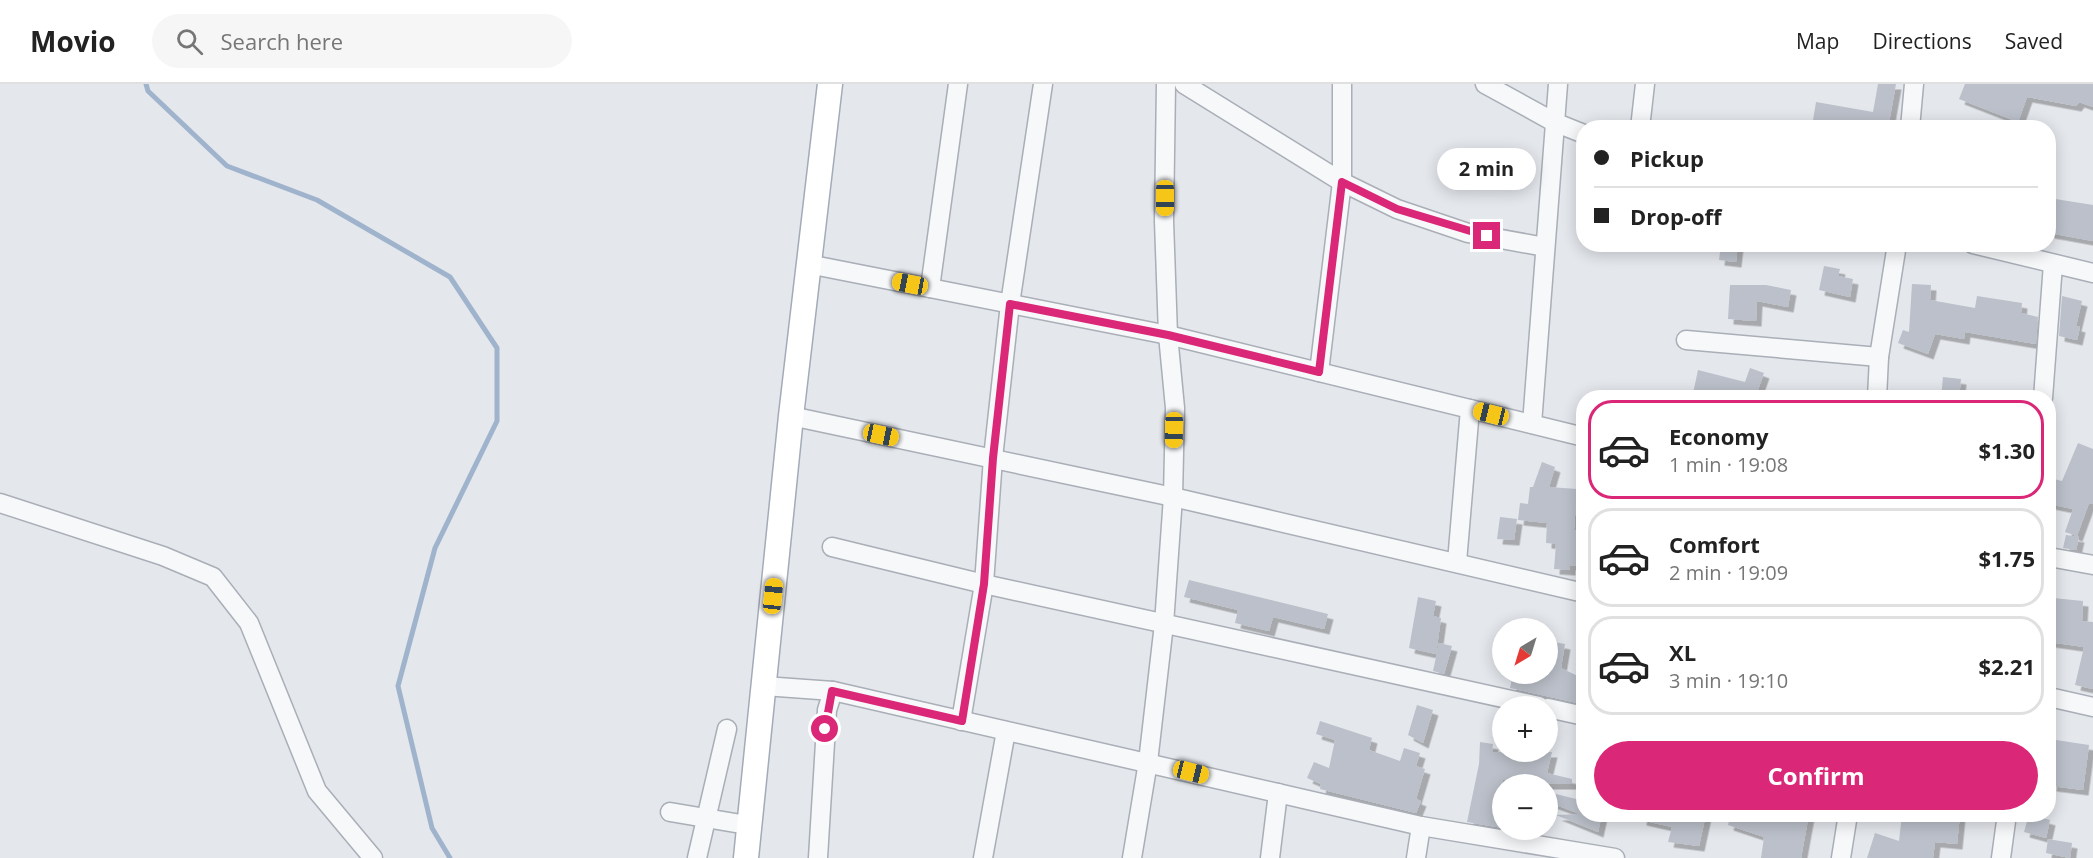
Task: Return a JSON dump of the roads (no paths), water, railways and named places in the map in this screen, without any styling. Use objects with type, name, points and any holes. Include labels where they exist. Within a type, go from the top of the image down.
[{"type":"main road","points":[[746,858],[747,825],[764,686],[791,416],[830,84]]},
{"type":"street","points":[[930,288],[958,84]]},
{"type":"street","points":[[962,721],[984,584],[993,458],[1010,304],[1043,84]]},
{"type":"street","points":[[1132,858],[1148,762],[1164,624],[1173,496],[1174,408],[1168,335],[1164,221],[1166,84]]},
{"type":"street","points":[[1184,84],[1342,182],[1397,209],[1468,233],[1545,247]]},
{"type":"street","points":[[1319,372],[1342,182],[1342,84]]},
{"type":"street","points":[[1485,84],[1554,122],[1576,131]]},
{"type":"street","points":[[1532,424],[1558,84]]},
{"type":"street","points":[[1641,120],[1645,84]]},
{"type":"street","points":[[1911,120],[1914,84]]},
{"type":"street","points":[[1877,390],[1879,357],[1896,252]]},
{"type":"street","points":[[2005,252],[2093,273]]},
{"type":"street","points":[[808,264],[1168,335],[1576,435]]},
{"type":"street","points":[[2044,390],[2053,264]]},
{"type":"street","points":[[1686,340],[1879,357]]},
{"type":"street","points":[[1457,562],[1470,409]]},
{"type":"street","points":[[791,416],[1173,496],[1576,591]]},
{"type":"street","points":[[0,503],[163,556],[213,577],[249,623],[317,791],[373,858]]},
{"type":"street","points":[[832,547],[984,584],[1493,696]]},
{"type":"street","points":[[2056,558],[2093,565]]},
{"type":"street","points":[[764,686],[832,691],[1421,826],[1615,858]]},
{"type":"street","points":[[819,858],[827,710],[832,691]]},
{"type":"street","points":[[2056,699],[2093,707]]},
{"type":"street","points":[[1558,710],[1576,714]]},
{"type":"street","points":[[698,858],[727,729]]},
{"type":"street","points":[[983,858],[1006,731]]},
{"type":"street","points":[[1269,858],[1278,793]]},
{"type":"street","points":[[670,812],[747,825]]},
{"type":"street","points":[[1841,858],[1847,822]]},
{"type":"street","points":[[2001,858],[2006,822]]},
{"type":"street","points":[[1416,858],[1421,826]]},
{"type":"waterway","points":[[146,84],[148,91],[227,166],[317,200],[450,277],[497,348],[497,421],[435,548],[398,686],[432,828],[450,858]]}]
